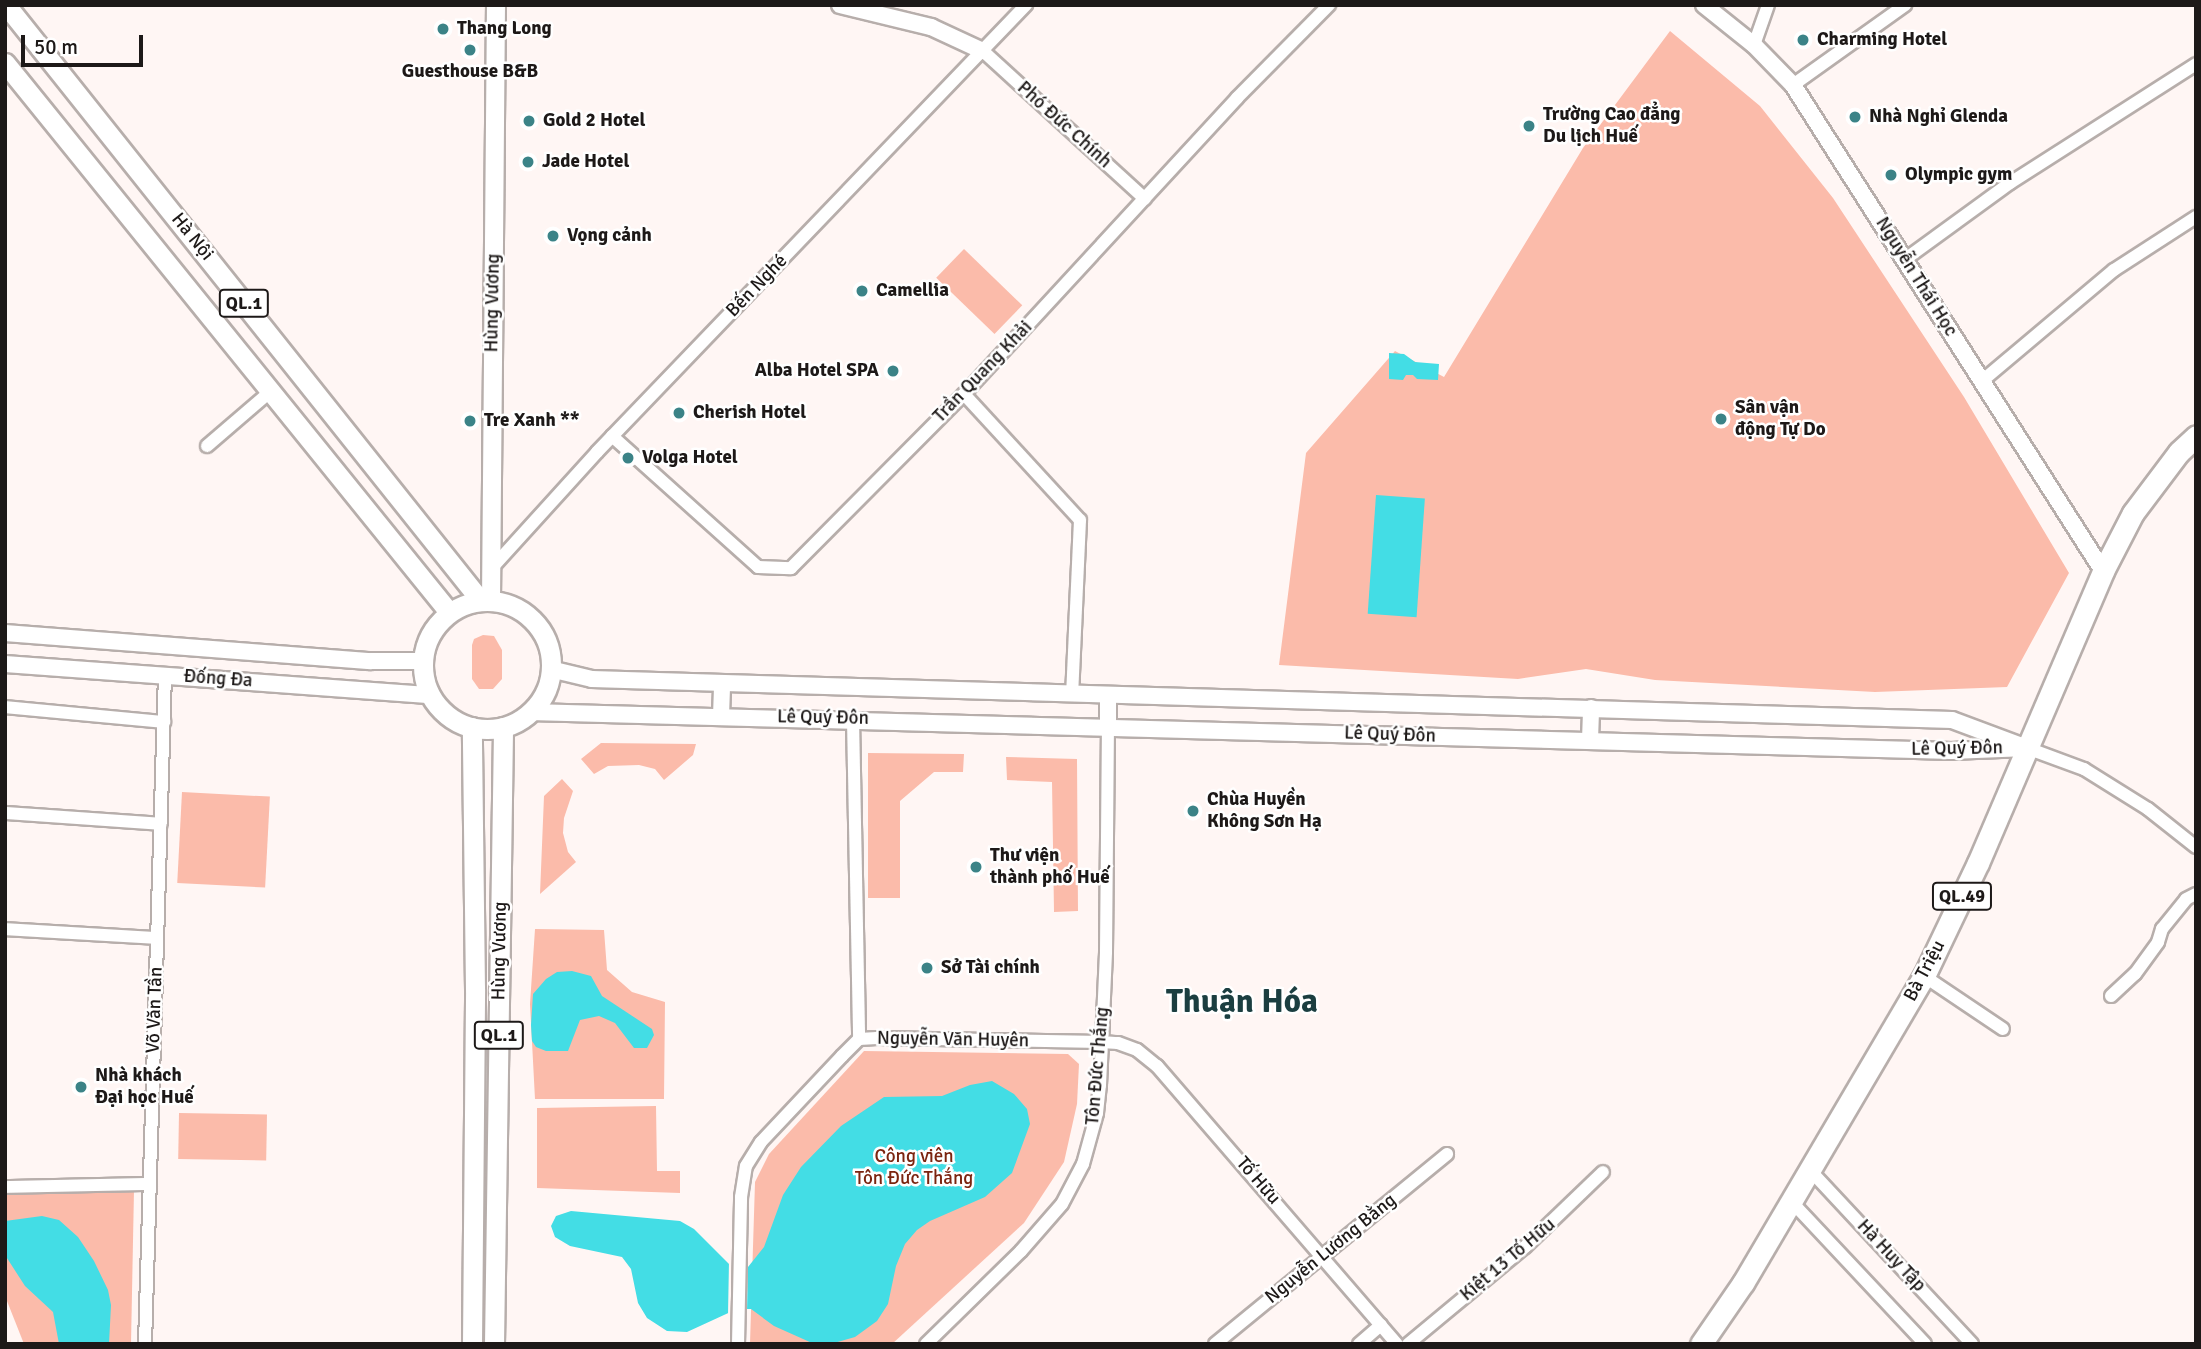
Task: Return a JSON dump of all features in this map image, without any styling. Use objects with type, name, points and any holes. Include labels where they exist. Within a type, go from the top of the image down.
[{"type":"highway","name":"Bà Triệu","points":[[1701,1344],[1743,1283],[1924,976],[1978,863],[2103,571],[2133,513],[2179,452],[2196,436]]},
{"type":"main road","name":"Hà Nội","points":[[6,5],[486,601]]},
{"type":"main road","name":"Hùng Vương","points":[[486,601],[491,569],[496,5]]},
{"type":"main road","name":"Hà Nội","points":[[5,63],[449,612]]},
{"type":"main road","points":[[486,601],[449,612],[431,634],[423,661],[430,695],[456,720],[472,727],[503,727],[530,712],[540,700],[550,669]]},
{"type":"main road","name":"QL.1","points":[[486,601],[515,608],[535,623],[544,637],[550,669]]},
{"type":"main road","name":"Hùng Vương","points":[[472,727],[475,1003],[472,1344]]},
{"type":"main road","name":"Hùng Vương","points":[[494,1344],[503,727]]},
{"type":"street","points":[[840,5],[931,27],[983,51]]},
{"type":"street","name":"Bến Nghé","points":[[491,569],[612,436],[1026,5]]},
{"type":"street","name":"Trần Quang Khải","points":[[612,436],[758,567],[791,568],[964,394],[1237,98],[1329,5]]},
{"type":"street","name":"Nguyễn Thái Học","points":[[1704,5],[1754,45],[1793,85],[2103,571]]},
{"type":"street","points":[[1754,45],[1768,5]]},
{"type":"street","points":[[1793,85],[1905,5]]},
{"type":"street","name":"Phó Đức Chính","points":[[983,51],[1145,199]]},
{"type":"street","points":[[1904,260],[2010,183],[2196,64]]},
{"type":"street","points":[[1982,381],[2114,270],[2196,217]]},
{"type":"street","points":[[207,446],[272,390]]},
{"type":"street","points":[[964,394],[1080,520],[1072,694]]},
{"type":"street","name":"Đống Đa","points":[[5,633],[368,661],[423,661]]},
{"type":"street","name":"Đống Đa","points":[[5,664],[430,695]]},
{"type":"street","name":"Lê Quý Đôn","points":[[550,669],[592,679],[1952,719],[2027,748]]},
{"type":"street","name":"Võ Văn Tần","points":[[145,1344],[165,676]]},
{"type":"street","points":[[720,716],[722,682]]},
{"type":"street","points":[[1108,695],[1108,727]]},
{"type":"street","points":[[5,707],[164,722]]},
{"type":"street","points":[[1591,708],[1591,740]]},
{"type":"street","name":"Lê Quý Đôn","points":[[530,712],[1951,751],[2027,748]]},
{"type":"street","points":[[853,719],[859,1038]]},
{"type":"street","name":"Tôn Đức Thắng","points":[[926,1344],[1021,1251],[1062,1204],[1083,1164],[1097,1113],[1102,1042],[1108,727]]},
{"type":"street","points":[[2027,748],[2084,769],[2148,809],[2196,847]]},
{"type":"street","points":[[5,813],[161,824]]},
{"type":"street","points":[[2111,996],[2135,974],[2178,907],[2196,894]]},
{"type":"street","points":[[5,929],[157,938]]},
{"type":"street","points":[[1924,976],[2003,1029]]},
{"type":"street","name":"Nguyễn Văn Huyên","points":[[738,1344],[741,1197],[746,1166],[752,1154],[859,1038],[1102,1042]]},
{"type":"street","name":"Tố Hữu","points":[[1102,1042],[1118,1043],[1148,1057],[1397,1344]]},
{"type":"street","name":"Nguyễn Lương Bằng","points":[[1215,1344],[1447,1154]]},
{"type":"street","name":"Hà Huy Tập","points":[[1809,1169],[1972,1344]]},
{"type":"street","name":"Kiệt 13 Tố Hữu","points":[[1408,1344],[1525,1247],[1603,1172]]},
{"type":"street","points":[[5,1187],[150,1184]]},
{"type":"street","name":"Hà Huy Tập","points":[[1790,1200],[1925,1344]]},
{"type":"street","points":[[1359,1344],[1381,1325]]},
{"type":"green space","points":[[1670,31],[1760,106],[1833,198],[1964,397],[2069,573],[2007,687],[1875,692],[1655,680],[1586,669],[1518,679],[1279,665],[1306,453],[1395,351],[1444,377],[1583,148]]},
{"type":"green space","points":[[964,249],[1022,305],[994,334],[936,278]]},
{"type":"green space","points":[[483,635],[494,636],[502,650],[502,679],[493,689],[479,689],[472,679],[472,645],[474,639]]},
{"type":"green space","points":[[601,743],[696,744],[693,755],[664,780],[655,769],[639,765],[608,766],[594,774],[581,759]]},
{"type":"green space","points":[[868,753],[964,754],[963,772],[934,772],[900,801],[900,898],[868,898]]},
{"type":"green space","points":[[1006,757],[1077,759],[1078,911],[1054,912],[1052,782],[1007,780]]},
{"type":"green space","points":[[562,779],[573,791],[564,818],[563,833],[568,852],[576,862],[540,894],[544,796]]},
{"type":"green space","points":[[182,792],[270,797],[265,887],[177,883]]},
{"type":"green space","points":[[535,929],[604,930],[607,970],[632,992],[665,1002],[664,1099],[535,1099],[530,1004]]},
{"type":"green space","name":"Công viên Tôn Đức Thắng","points":[[864,1051],[1068,1054],[1079,1064],[1077,1104],[1064,1162],[1024,1223],[892,1344],[750,1344],[755,1182],[769,1154]]},
{"type":"green space","points":[[656,1106],[657,1171],[680,1171],[680,1193],[537,1188],[537,1108]]},
{"type":"green space","points":[[179,1113],[267,1115],[266,1161],[178,1159]]},
{"type":"green space","points":[[134,1190],[131,1344],[24,1344],[5,1296],[5,1192]]},
{"type":"water","points":[[1389,353],[1404,354],[1415,362],[1439,364],[1438,380],[1417,379],[1413,375],[1406,375],[1403,380],[1389,379]]},
{"type":"water","points":[[1376,495],[1425,498],[1417,617],[1368,614]]},
{"type":"water","points":[[572,971],[591,976],[602,996],[652,1029],[654,1035],[647,1048],[634,1048],[615,1023],[599,1016],[580,1020],[568,1051],[546,1051],[536,1047],[532,1041],[531,1025],[533,994],[546,979],[557,972]]},
{"type":"water","points":[[992,1081],[1014,1094],[1027,1109],[1030,1124],[1012,1173],[985,1197],[930,1221],[917,1230],[905,1244],[896,1266],[888,1304],[877,1321],[855,1337],[834,1343],[812,1343],[774,1326],[751,1309],[737,1309],[687,1332],[667,1331],[647,1318],[638,1303],[631,1269],[622,1257],[570,1246],[555,1237],[551,1226],[556,1216],[571,1211],[680,1221],[694,1229],[731,1266],[748,1267],[764,1247],[783,1195],[801,1167],[841,1126],[884,1097],[942,1096],[970,1085]]},
{"type":"water","points":[[42,1216],[59,1220],[78,1237],[94,1261],[108,1290],[111,1305],[109,1344],[59,1344],[53,1312],[25,1286],[5,1255],[5,1221]]},
{"type":"pier","points":[[729,1261],[737,1264],[748,1262],[747,1312],[728,1315]]},
{"type":"place","name":"Thang Long","points":[[443,29]]},
{"type":"place","name":"Charming Hotel","points":[[1803,40]]},
{"type":"place","name":"Guesthouse B&B","points":[[470,50]]},
{"type":"place","name":"Nhà Nghỉ Glenda","points":[[1855,117]]},
{"type":"place","name":"Gold 2 Hotel","points":[[529,121]]},
{"type":"place","name":"Trường Cao đẳng Du lịch Huế","points":[[1529,126]]},
{"type":"place","name":"Jade Hotel","points":[[528,162]]},
{"type":"place","name":"Olympic gym","points":[[1891,175]]},
{"type":"place","name":"Vọng cảnh","points":[[553,236]]},
{"type":"place","name":"Camellia","points":[[862,291]]},
{"type":"place","name":"Alba Hotel SPA","points":[[893,371]]},
{"type":"place","name":"Cherish Hotel","points":[[679,413]]},
{"type":"place","name":"Sân vận động Tự Do","points":[[1721,419]]},
{"type":"place","name":"Tre Xanh **","points":[[470,421]]},
{"type":"place","name":"Volga Hotel","points":[[628,458]]},
{"type":"place","name":"Chùa Huyền Không Sơn Hạ","points":[[1193,811]]},
{"type":"place","name":"Thư viện thành phố Huế","points":[[976,867]]},
{"type":"place","name":"Sở Tài chính","points":[[927,968]]},
{"type":"place","name":"Nhà khách Đại học Huế","points":[[81,1087]]},
{"type":"district","name":"Thuận Hóa","points":[[1242,1002]]}]
